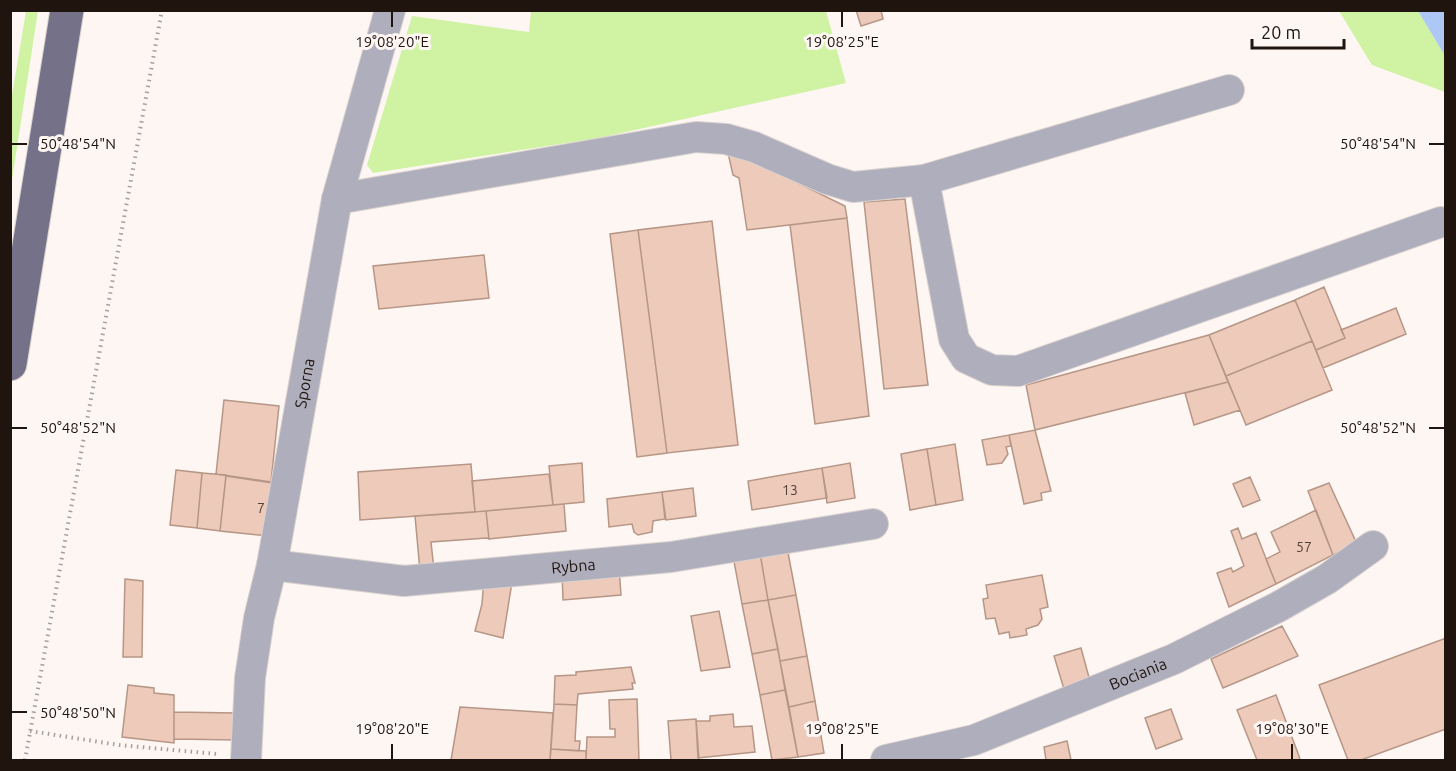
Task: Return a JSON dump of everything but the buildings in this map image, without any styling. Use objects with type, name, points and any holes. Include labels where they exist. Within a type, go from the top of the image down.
[{"type":"main road","points":[[10,364],[67,10]]},
{"type":"street","name":"Sporna","points":[[246,759],[250,678],[259,618],[272,565],[338,199],[390,10]]},
{"type":"street","points":[[338,199],[696,137],[726,139],[754,147],[827,179],[853,186],[924,180],[1229,90]]},
{"type":"street","points":[[924,180],[954,339],[966,358],[992,370],[1018,371],[1441,222]]},
{"type":"street","name":"Rybna","points":[[272,565],[404,581],[671,557],[873,524]]},
{"type":"street","name":"Bociania","points":[[886,760],[974,740],[1174,658],[1278,607],[1327,579],[1372,546]]},
{"type":"path","points":[[25,760],[162,10]]},
{"type":"path","points":[[30,731],[119,745],[246,759]]},
{"type":"green space","points":[[26,11],[38,11],[11,186],[11,101]]},
{"type":"green space","points":[[531,11],[826,11],[846,83],[599,138],[373,173],[367,165],[412,16],[529,32]]},
{"type":"green space","points":[[1339,11],[1418,11],[1445,56],[1445,92],[1372,65]]},
{"type":"water","points":[[1418,11],[1445,11],[1445,56]]}]
